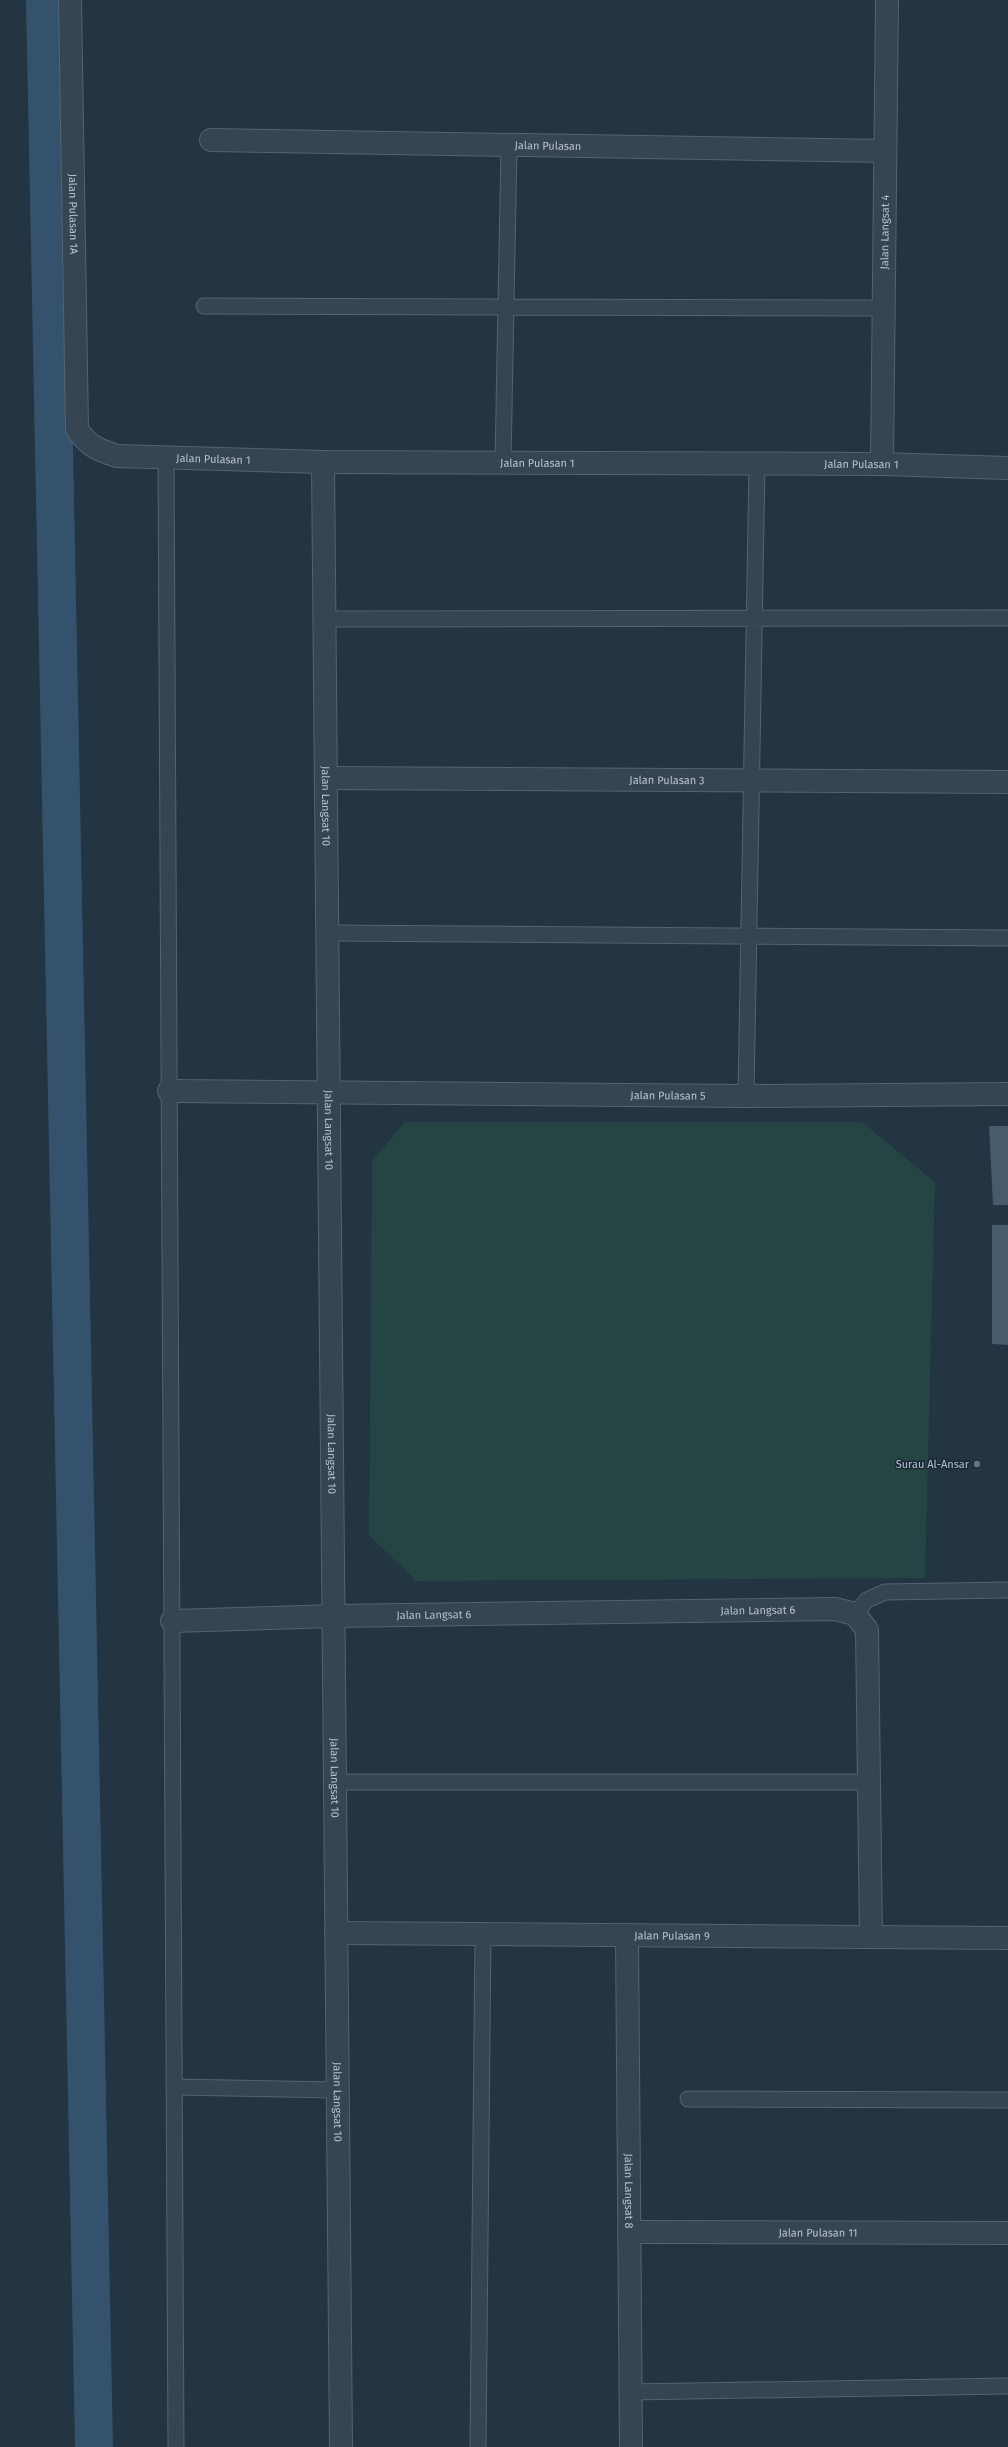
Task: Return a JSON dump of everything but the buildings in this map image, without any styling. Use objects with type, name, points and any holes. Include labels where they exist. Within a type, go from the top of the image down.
[{"type":"street","name":"Jalan Pulasan 1A","points":[[70,0],[76,429]]},
{"type":"street","name":"Jalan Langsat 4","points":[[882,464],[887,0]]},
{"type":"street","name":"Jalan Pulasan","points":[[211,140],[885,151]]},
{"type":"street","name":"Jalan Pulasan 1","points":[[76,429],[84,441],[95,449],[117,456],[323,462],[882,464],[1008,468]]},
{"type":"street","name":"Jalan Langsat 10","points":[[323,462],[341,2447]]},
{"type":"street","name":"Jalan Pulasan 3","points":[[326,778],[751,779],[1008,782]]},
{"type":"street","name":"Jalan Pulasan 5","points":[[169,1091],[746,1096],[1008,1094]]},
{"type":"street","name":"Jalan Langsat 6","points":[[172,1621],[334,1616],[835,1609],[855,1614]]},
{"type":"street","points":[[855,1614],[867,1630],[870,1937]]},
{"type":"street","name":"Jalan Pulasan 9","points":[[336,1932],[1008,1938]]},
{"type":"street","name":"Jalan Langsat 8","points":[[627,1935],[631,2447]]},
{"type":"street","name":"Jalan Pulasan 11","points":[[629,2232],[1008,2233]]},
{"type":"lane","points":[[503,462],[509,146]]},
{"type":"lane","points":[[204,306],[884,308]]},
{"type":"lane","points":[[166,458],[176,2447]]},
{"type":"lane","points":[[746,1096],[756,464]]},
{"type":"lane","points":[[324,619],[1008,618]]},
{"type":"lane","points":[[327,933],[1008,938]]},
{"type":"lane","points":[[855,1614],[867,1600],[885,1592],[1008,1590]]},
{"type":"lane","points":[[335,1782],[868,1782]]},
{"type":"lane","points":[[478,2447],[483,1934]]},
{"type":"lane","points":[[174,2087],[338,2090]]},
{"type":"lane","points":[[688,2099],[1008,2100]]},
{"type":"lane","points":[[630,2392],[1008,2386]]},
{"type":"green space","points":[[405,1122],[862,1122],[935,1182],[925,1578],[416,1581],[369,1535],[372,1161]]},
{"type":"waterway","points":[[45,0],[94,2447]]},
{"type":"place","name":"Surau Al-Ansar","points":[[977,1464]]}]
